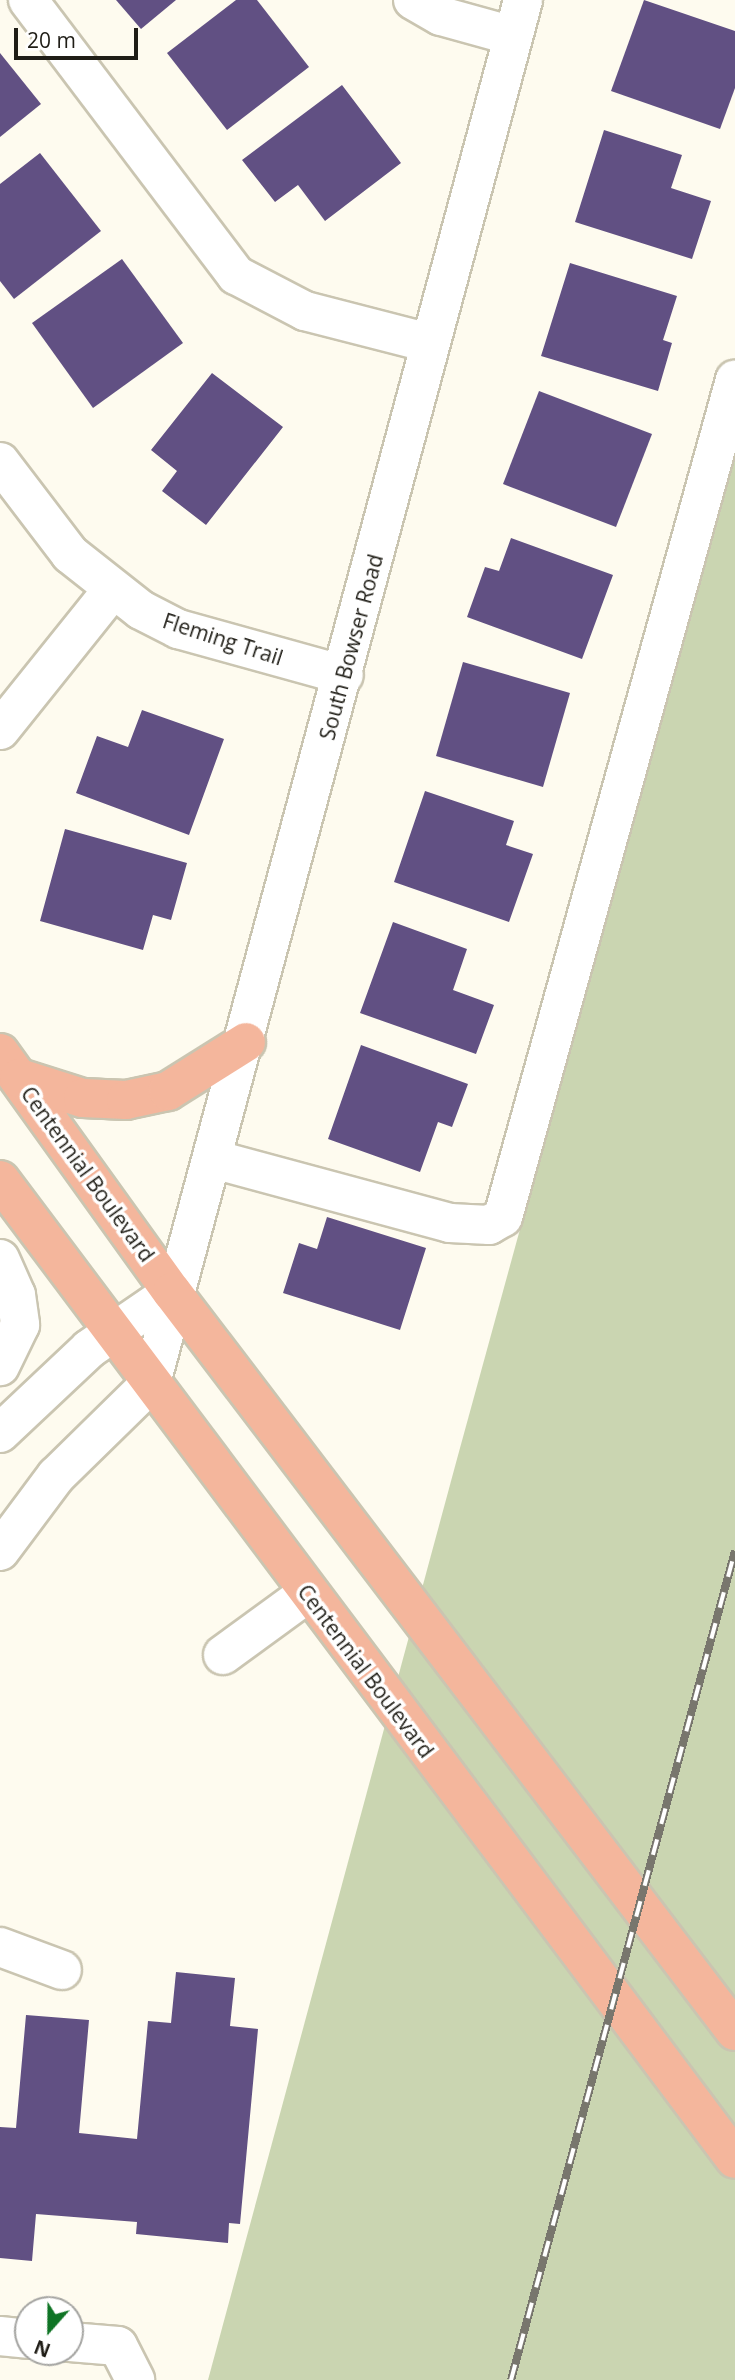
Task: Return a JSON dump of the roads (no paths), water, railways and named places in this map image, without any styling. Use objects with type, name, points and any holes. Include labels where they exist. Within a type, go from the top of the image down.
[{"type":"main road","points":[[10,1065],[83,1098],[126,1100],[168,1091],[246,1042]]},
{"type":"main road","name":"Centennial Boulevard","points":[[10,1065],[172,1292],[735,2031]]},
{"type":"main road","name":"Centennial Boulevard","points":[[0,1180],[111,1333],[735,2160]]},
{"type":"street","points":[[28,0],[236,275],[305,312],[430,343]]},
{"type":"street","points":[[413,0],[440,16],[513,36]]},
{"type":"street","name":"South Bowser Road","points":[[150,1384],[172,1292],[246,1042],[523,0]]},
{"type":"street","points":[[213,1159],[450,1223],[489,1225],[503,1217],[735,380]]},
{"type":"street","name":"Fleming Trail","points":[[0,462],[70,554],[112,590],[178,629],[344,675]]},
{"type":"street","points":[[0,730],[112,590]]},
{"type":"street","points":[[0,1259],[16,1295],[20,1325],[0,1366]]},
{"type":"street","points":[[0,1433],[111,1333],[172,1292]]},
{"type":"street","points":[[0,1551],[56,1476],[150,1384]]},
{"type":"street","points":[[223,1655],[308,1593]]},
{"type":"street","points":[[0,1947],[62,1970]]},
{"type":"street","points":[[84,2343],[118,2346],[135,2380]]},
{"type":"railway","points":[[511,2380],[735,1551]]}]
